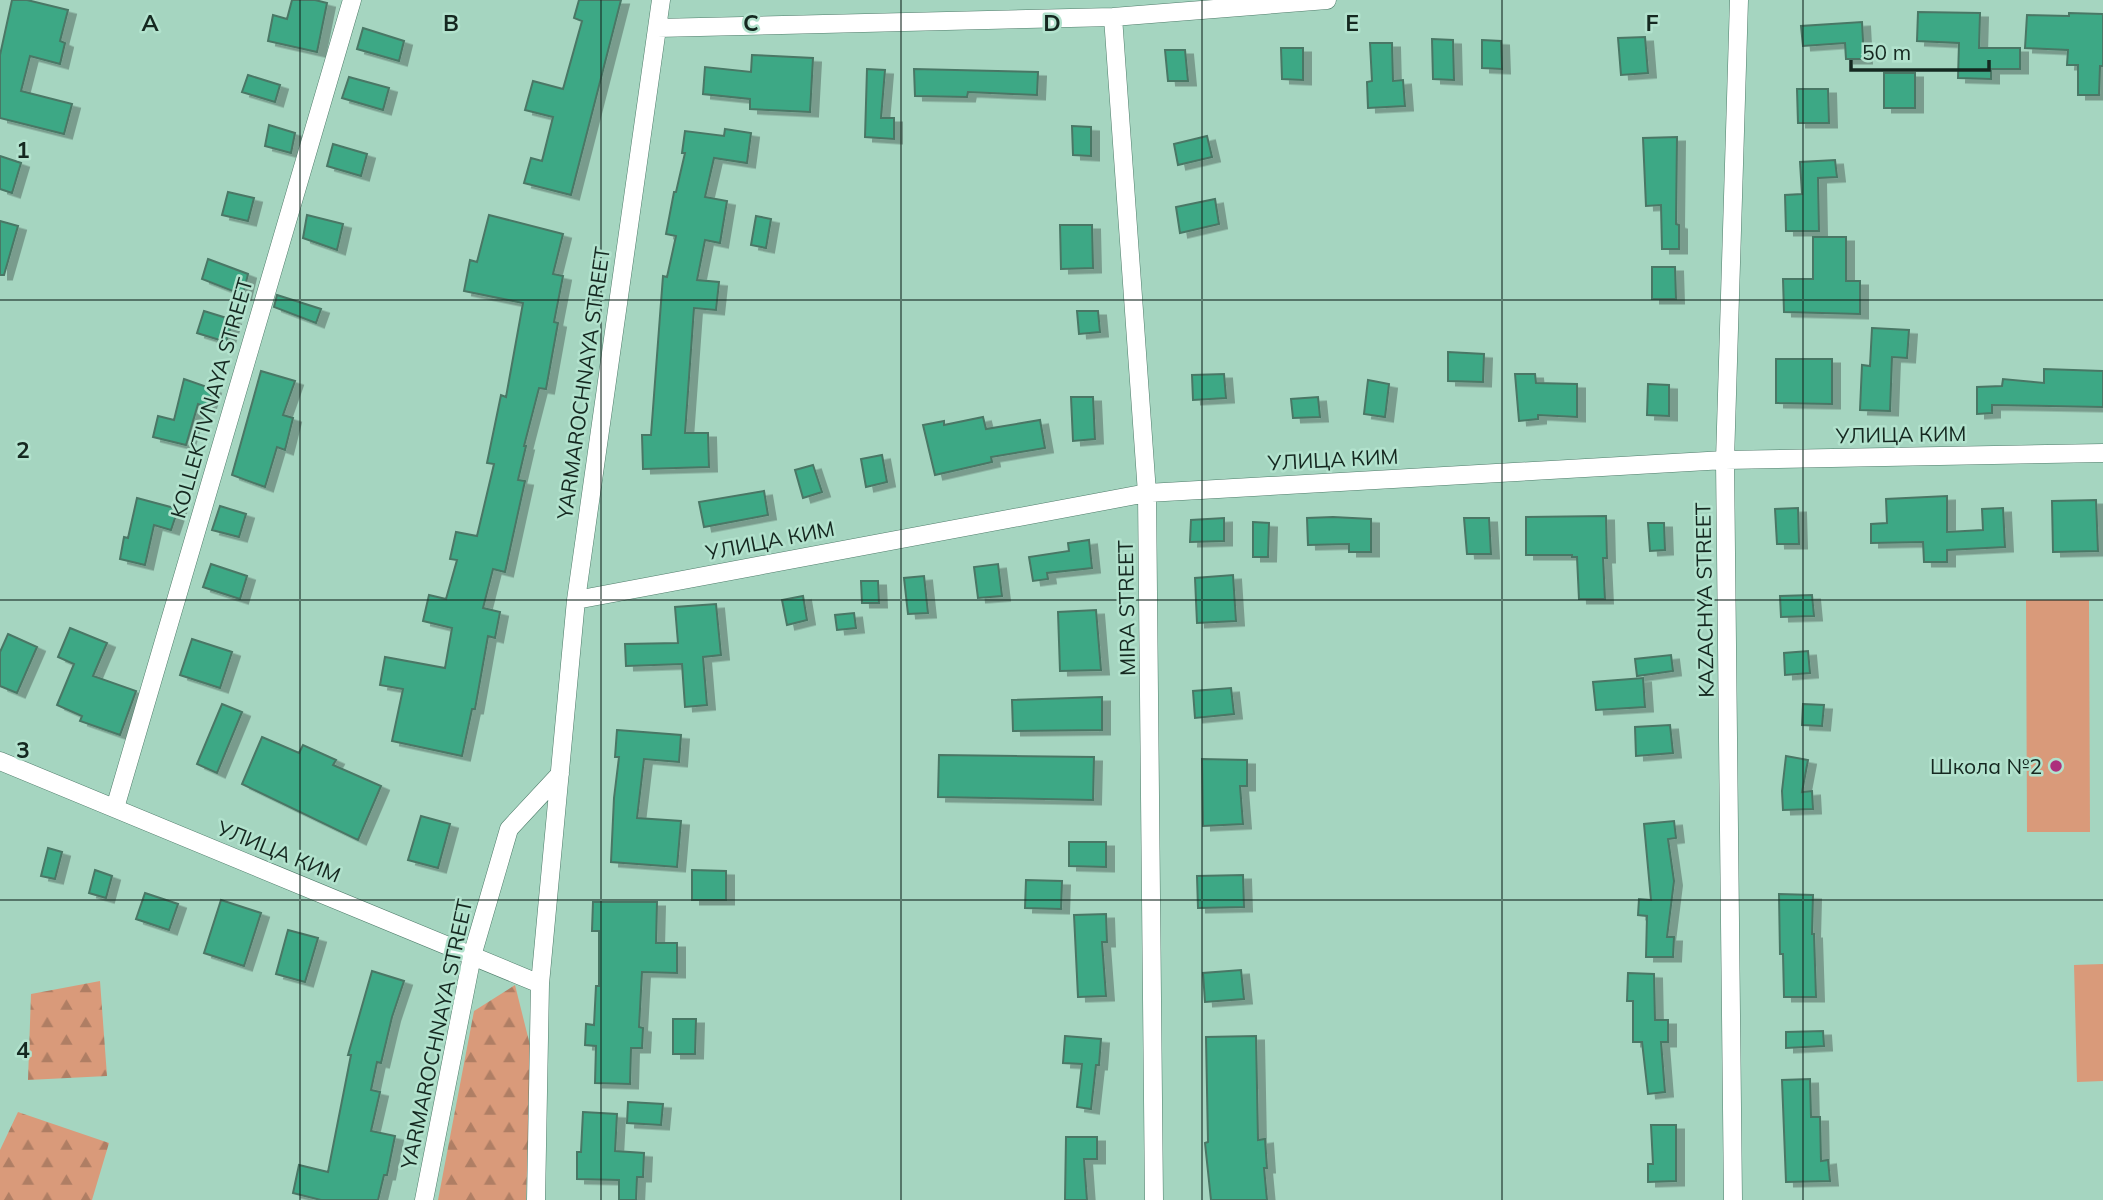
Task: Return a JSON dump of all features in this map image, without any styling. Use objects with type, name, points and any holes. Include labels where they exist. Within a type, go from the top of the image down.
[{"type":"street","name":"KOLLEKTIVNAYA STREET","points":[[115,808],[352,0]]},
{"type":"street","name":"YARMAROCHNAYA STREET","points":[[536,1200],[541,984],[576,600],[662,0]]},
{"type":"street","points":[[657,28],[1113,17],[1327,0]]},
{"type":"street","name":"KAZACHYA STREET","points":[[1733,1200],[1725,460],[1739,0]]},
{"type":"street","name":"MIRA STREET","points":[[1113,17],[1147,493],[1154,1200]]},
{"type":"street","name":"УЛИЦА КИМ","points":[[576,600],[1147,493],[1725,460],[2103,453]]},
{"type":"street","name":"УЛИЦА КИМ","points":[[0,761],[541,984]]},
{"type":"street","name":"YARMAROCHNAYA STREET","points":[[424,1200],[472,956],[509,829],[560,774]]},
{"type":"green space","points":[[2026,600],[2089,600],[2090,832],[2027,832]]},
{"type":"green space","points":[[2103,964],[2103,1081],[2077,1082],[2074,965]]},
{"type":"green space","points":[[100,981],[107,1076],[28,1080],[31,994]]},
{"type":"green space","points":[[515,985],[531,1049],[526,1200],[438,1200],[474,1011]]},
{"type":"green space","points":[[18,1112],[109,1143],[92,1200],[0,1200],[0,1150]]},
{"type":"building","points":[[12,0],[27,0],[68,10],[60,41],[65,43],[60,64],[30,56],[21,91],[72,104],[64,134],[0,118],[0,55]]},
{"type":"building","points":[[292,0],[327,3],[317,52],[268,41],[273,15],[287,19]]},
{"type":"building","points":[[579,0],[621,0],[571,195],[524,183],[531,158],[542,161],[553,117],[525,110],[533,81],[563,89],[582,21],[574,18]]},
{"type":"building","points":[[1918,12],[1980,13],[1979,48],[2020,48],[2020,69],[1991,69],[1991,79],[1958,78],[1959,43],[1917,41]]},
{"type":"building","points":[[2069,13],[2103,14],[2103,66],[2100,66],[2099,95],[2078,95],[2078,65],[2067,65],[2068,50],[2025,48],[2027,15],[2069,16]]},
{"type":"building","points":[[1862,22],[1864,59],[1846,59],[1845,43],[1803,46],[1801,26]]},
{"type":"building","points":[[363,28],[404,41],[399,61],[357,49]]},
{"type":"building","points":[[1645,37],[1648,73],[1621,75],[1618,38]]},
{"type":"building","points":[[1432,39],[1453,40],[1454,80],[1433,79]]},
{"type":"building","points":[[1482,40],[1501,41],[1502,69],[1482,68]]},
{"type":"building","points":[[1370,43],[1392,43],[1393,81],[1403,80],[1405,106],[1368,108],[1367,82],[1372,81]]},
{"type":"building","points":[[1281,48],[1303,48],[1303,80],[1282,79]]},
{"type":"building","points":[[1165,50],[1185,50],[1188,81],[1168,81]]},
{"type":"building","points":[[752,55],[813,58],[810,112],[750,109],[750,99],[703,94],[705,67],[751,72]]},
{"type":"building","points":[[867,69],[885,70],[881,118],[894,118],[894,139],[865,137]]},
{"type":"building","points":[[914,69],[1038,72],[1037,95],[968,92],[967,97],[915,96]]},
{"type":"building","points":[[1884,73],[1915,73],[1915,108],[1884,108]]},
{"type":"building","points":[[248,75],[280,85],[275,102],[242,92]]},
{"type":"building","points":[[349,77],[389,88],[383,110],[342,98]]},
{"type":"building","points":[[1797,89],[1828,89],[1829,123],[1798,123]]},
{"type":"building","points":[[269,125],[295,133],[291,153],[265,146]]},
{"type":"building","points":[[1072,126],[1091,127],[1091,156],[1073,155]]},
{"type":"building","points":[[725,129],[751,133],[747,163],[714,158],[705,197],[727,201],[720,243],[705,240],[697,280],[719,282],[716,310],[694,308],[685,433],[708,433],[709,467],[643,469],[642,435],[651,435],[663,276],[667,277],[676,236],[666,234],[685,153],[682,153],[685,131],[724,136]]},
{"type":"building","points":[[1207,136],[1212,157],[1178,165],[1174,144]]},
{"type":"building","points":[[1677,137],[1676,224],[1679,225],[1679,249],[1662,249],[1661,205],[1646,206],[1643,138]]},
{"type":"building","points":[[333,144],[367,154],[361,176],[327,166]]},
{"type":"building","points":[[0,156],[21,163],[12,193],[0,189]]},
{"type":"building","points":[[1835,160],[1837,177],[1818,178],[1819,231],[1786,231],[1785,195],[1802,194],[1800,162]]},
{"type":"building","points":[[228,192],[254,198],[248,221],[222,215]]},
{"type":"building","points":[[1215,199],[1219,224],[1180,233],[1176,207]]},
{"type":"building","points":[[307,215],[343,224],[337,250],[303,238]]},
{"type":"building","points":[[489,215],[563,234],[553,274],[563,276],[546,389],[539,388],[524,446],[518,480],[525,481],[505,572],[493,569],[483,608],[500,612],[495,638],[488,636],[475,709],[472,709],[462,756],[392,741],[403,689],[380,685],[385,657],[445,668],[452,628],[423,621],[429,595],[446,599],[457,560],[450,559],[456,532],[477,536],[494,464],[487,463],[501,395],[506,397],[523,303],[464,291],[470,260],[477,262]]},
{"type":"building","points":[[756,216],[771,219],[766,248],[751,245]]},
{"type":"building","points":[[0,221],[18,226],[4,275],[0,275]]},
{"type":"building","points":[[1060,225],[1092,225],[1093,268],[1061,269]]},
{"type":"building","points":[[1813,237],[1846,237],[1846,281],[1860,281],[1860,314],[1784,312],[1783,279],[1813,279]]},
{"type":"building","points":[[208,259],[248,274],[243,295],[202,279]]},
{"type":"building","points":[[1652,267],[1675,267],[1676,299],[1652,299]]},
{"type":"building","points":[[277,295],[321,309],[316,323],[274,307]]},
{"type":"building","points":[[204,311],[233,320],[226,342],[197,333]]},
{"type":"building","points":[[1077,311],[1098,311],[1100,332],[1079,334]]},
{"type":"building","points":[[1872,328],[1909,330],[1907,358],[1892,357],[1890,411],[1860,410],[1862,365],[1870,366]]},
{"type":"building","points":[[1448,352],[1484,354],[1483,382],[1448,381]]},
{"type":"building","points":[[1776,359],[1832,359],[1832,404],[1776,403]]},
{"type":"building","points":[[2044,369],[2103,371],[2103,407],[1992,405],[1992,413],[1977,414],[1977,387],[2002,386],[2003,379],[2044,383]]},
{"type":"building","points":[[261,371],[295,381],[283,415],[293,418],[285,450],[277,447],[265,487],[232,475]]},
{"type":"building","points":[[1224,374],[1226,398],[1193,400],[1192,375]]},
{"type":"building","points":[[1515,374],[1535,374],[1536,383],[1577,384],[1577,417],[1538,415],[1538,419],[1519,421]]},
{"type":"building","points":[[184,379],[213,389],[207,407],[198,404],[186,445],[153,437],[158,416],[174,420]]},
{"type":"building","points":[[1368,380],[1389,384],[1385,417],[1364,414]]},
{"type":"building","points":[[1648,384],[1669,385],[1669,416],[1647,415]]},
{"type":"building","points":[[1071,397],[1093,397],[1095,439],[1073,441]]},
{"type":"building","points":[[1318,397],[1320,417],[1293,418],[1291,399]]},
{"type":"building","points":[[983,417],[986,429],[1040,420],[1045,448],[991,457],[992,462],[935,475],[923,425],[944,421],[944,425]]},
{"type":"building","points":[[882,455],[887,482],[866,487],[861,459]]},
{"type":"building","points":[[813,465],[822,492],[803,498],[795,470]]},
{"type":"building","points":[[764,491],[768,515],[704,527],[699,502]]},
{"type":"building","points":[[1947,496],[1947,532],[1983,530],[1982,509],[2003,508],[2005,547],[1947,550],[1947,562],[1924,562],[1923,542],[1871,543],[1871,524],[1887,523],[1886,499]]},
{"type":"building","points":[[137,498],[178,509],[171,530],[154,525],[145,565],[120,559]]},
{"type":"building","points":[[2096,500],[2098,551],[2053,552],[2052,501]]},
{"type":"building","points":[[220,506],[246,514],[239,537],[212,530]]},
{"type":"building","points":[[1798,508],[1799,544],[1777,544],[1775,509]]},
{"type":"building","points":[[1606,516],[1607,558],[1603,558],[1605,599],[1579,599],[1577,557],[1526,555],[1526,517]]},
{"type":"building","points":[[1224,518],[1224,541],[1190,542],[1191,520]]},
{"type":"building","points":[[1307,518],[1371,519],[1371,552],[1349,552],[1349,544],[1308,545]]},
{"type":"building","points":[[1464,518],[1489,518],[1491,554],[1467,554]]},
{"type":"building","points":[[1253,522],[1269,523],[1268,557],[1253,557]]},
{"type":"building","points":[[1648,523],[1664,523],[1665,550],[1650,551]]},
{"type":"building","points":[[1089,540],[1092,568],[1047,573],[1048,579],[1033,581],[1029,557],[1069,551],[1068,543]]},
{"type":"building","points":[[211,564],[247,576],[240,599],[203,587]]},
{"type":"building","points":[[998,564],[1002,596],[978,598],[974,567]]},
{"type":"building","points":[[1233,575],[1236,621],[1197,623],[1195,578]]},
{"type":"building","points":[[924,576],[928,613],[908,614],[904,578]]},
{"type":"building","points":[[861,581],[878,581],[879,603],[862,603]]},
{"type":"building","points":[[1812,595],[1814,616],[1781,617],[1780,596]]},
{"type":"building","points":[[803,596],[807,620],[787,625],[782,600]]},
{"type":"building","points":[[716,604],[721,655],[703,657],[707,705],[685,707],[682,664],[626,666],[625,644],[678,643],[675,607]]},
{"type":"building","points":[[1096,610],[1101,670],[1060,671],[1058,612]]},
{"type":"building","points":[[854,613],[856,628],[837,630],[835,615]]},
{"type":"building","points":[[70,628],[107,643],[93,676],[136,691],[120,735],[80,721],[82,716],[57,705],[74,664],[58,657]]},
{"type":"building","points":[[8,634],[37,647],[17,693],[0,686],[0,652]]},
{"type":"building","points":[[192,639],[232,652],[220,688],[180,675]]},
{"type":"building","points":[[1808,651],[1810,673],[1785,675],[1784,653]]},
{"type":"building","points":[[1671,655],[1673,671],[1637,676],[1635,659]]},
{"type":"building","points":[[1643,678],[1645,707],[1596,710],[1593,682]]},
{"type":"building","points":[[1231,688],[1234,714],[1195,718],[1193,691]]},
{"type":"building","points":[[1102,697],[1102,730],[1013,731],[1012,700]]},
{"type":"building","points":[[222,704],[242,712],[217,773],[197,764]]},
{"type":"building","points":[[1803,704],[1824,705],[1822,726],[1802,725]]},
{"type":"building","points":[[1670,725],[1673,753],[1636,756],[1635,727]]},
{"type":"building","points":[[617,730],[681,735],[679,762],[644,759],[637,818],[681,821],[677,867],[611,862],[619,757],[615,757]]},
{"type":"building","points":[[262,737],[299,753],[303,745],[336,760],[333,765],[381,786],[358,840],[242,784]]},
{"type":"building","points":[[939,755],[1094,757],[1093,800],[938,797]]},
{"type":"building","points":[[1786,756],[1808,760],[1802,792],[1812,791],[1813,809],[1783,810]]},
{"type":"building","points":[[1202,759],[1247,760],[1247,786],[1240,786],[1243,824],[1203,826]]},
{"type":"building","points":[[421,816],[450,824],[438,868],[408,860]]},
{"type":"building","points":[[1674,821],[1676,838],[1668,839],[1674,881],[1667,937],[1674,937],[1673,957],[1646,957],[1647,916],[1638,915],[1639,899],[1651,900],[1644,824]]},
{"type":"building","points":[[1069,842],[1106,842],[1106,867],[1069,866]]},
{"type":"building","points":[[48,848],[62,852],[55,879],[41,876]]},
{"type":"building","points":[[95,870],[112,876],[106,898],[89,893]]},
{"type":"building","points":[[692,870],[726,871],[726,900],[692,900]]},
{"type":"building","points":[[1243,875],[1244,907],[1198,908],[1197,876]]},
{"type":"building","points":[[1026,880],[1062,881],[1061,909],[1025,908]]},
{"type":"building","points":[[145,893],[178,904],[169,930],[136,919]]},
{"type":"building","points":[[1779,894],[1813,895],[1812,934],[1816,997],[1784,997]]},
{"type":"building","points":[[221,900],[261,913],[244,966],[204,953]]},
{"type":"building","points":[[593,902],[657,902],[656,943],[677,943],[677,973],[642,972],[639,1027],[643,1028],[642,1048],[631,1048],[630,1084],[595,1083],[596,1046],[585,1045],[586,1024],[594,1025],[596,986],[599,986],[599,931],[592,931]]},
{"type":"building","points":[[1106,914],[1107,942],[1102,942],[1106,996],[1078,997],[1074,915]]},
{"type":"building","points":[[288,930],[318,938],[305,982],[276,974]]},
{"type":"building","points":[[1241,970],[1244,999],[1205,1002],[1203,973]]},
{"type":"building","points":[[372,971],[404,981],[381,1063],[377,1062],[371,1090],[380,1092],[371,1131],[395,1136],[387,1175],[384,1175],[378,1200],[321,1200],[293,1193],[299,1165],[328,1172],[351,1055],[348,1055]]},
{"type":"building","points":[[1628,973],[1654,974],[1655,1020],[1668,1020],[1668,1042],[1661,1042],[1665,1092],[1648,1094],[1642,1042],[1633,1042],[1633,1001],[1627,1001]]},
{"type":"building","points":[[673,1019],[696,1019],[695,1054],[673,1054]]},
{"type":"building","points":[[1823,1031],[1824,1046],[1786,1048],[1786,1032]]},
{"type":"building","points":[[1065,1036],[1101,1039],[1091,1109],[1077,1107],[1082,1064],[1063,1063]]},
{"type":"building","points":[[1256,1036],[1258,1140],[1265,1139],[1267,1200],[1211,1200],[1205,1143],[1208,1142],[1206,1037]]},
{"type":"building","points":[[1810,1079],[1811,1117],[1820,1117],[1821,1161],[1828,1160],[1830,1181],[1786,1182],[1782,1080]]},
{"type":"building","points":[[628,1102],[663,1104],[661,1125],[627,1123]]},
{"type":"building","points":[[583,1112],[617,1114],[615,1151],[644,1153],[643,1177],[637,1177],[636,1200],[619,1200],[619,1180],[577,1179],[577,1152],[581,1152]]},
{"type":"building","points":[[1651,1125],[1676,1125],[1676,1181],[1648,1182],[1648,1164],[1653,1164]]},
{"type":"building","points":[[1066,1137],[1097,1137],[1097,1159],[1084,1159],[1087,1200],[1065,1200]]},
{"type":"place","name":"Школа №2","points":[[2056,766]]}]
